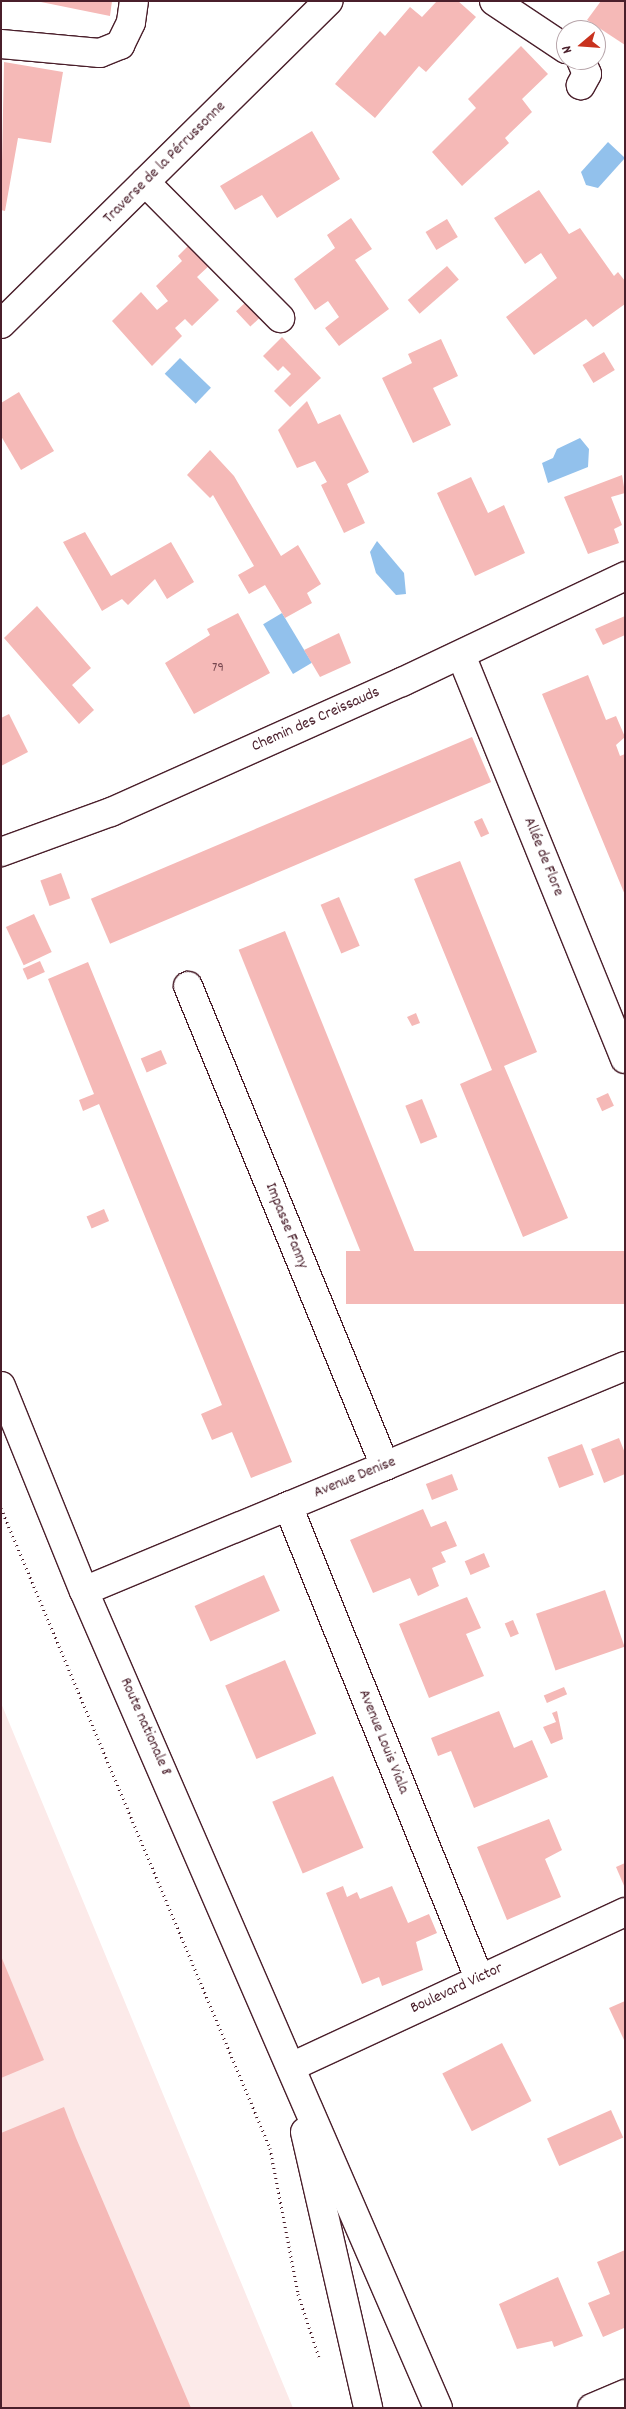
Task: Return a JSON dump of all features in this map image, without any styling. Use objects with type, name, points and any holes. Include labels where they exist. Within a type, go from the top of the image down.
[{"type":"street","points":[[1,44],[100,53],[120,45],[131,22],[134,1]]},
{"type":"street","name":"Traverse de la Pérrussonne","points":[[1,324],[329,1]]},
{"type":"street","points":[[494,1],[556,42]]},
{"type":"street","points":[[145,182],[280,318]]},
{"type":"street","name":"Chemin des Creissauds","points":[[1,852],[111,812],[461,655],[625,576]]},
{"type":"street","name":"Allée de Flore","points":[[461,655],[625,1059]]},
{"type":"street","name":"Impasse Fanny","points":[[188,986],[385,1466]]},
{"type":"street","name":"Avenue Denise","points":[[84,1591],[625,1366]]},
{"type":"street","name":"Route nationale 8","points":[[1,1386],[84,1591],[291,2067]]},
{"type":"street","name":"Avenue Louis Viala","points":[[288,1506],[479,1978]]},
{"type":"street","name":"Boulevard Victor","points":[[291,2067],[479,1978],[625,1912]]},
{"type":"street","points":[[291,2067],[368,2408]]},
{"type":"street","points":[[291,2067],[438,2408]]},
{"type":"street","points":[[592,2408],[625,2394]]},
{"type":"path","points":[[1,1508],[270,2148],[298,2294],[320,2360]]},
{"type":"shaded area","points":[[1,1703],[293,2408],[1,2408]]},
{"type":"water","points":[[608,142],[625,158],[598,188],[586,185],[581,172]]},
{"type":"water","points":[[180,358],[211,388],[196,404],[165,374]]},
{"type":"water","points":[[580,438],[589,449],[588,467],[548,483],[542,463],[553,458],[557,449]]},
{"type":"water","points":[[377,541],[404,573],[406,594],[396,595],[376,573],[370,552]]},
{"type":"water","points":[[282,613],[312,663],[293,674],[263,624]]},
{"type":"building","points":[[36,1],[112,1],[110,16]]},
{"type":"building","points":[[437,1],[458,1],[476,17],[426,72],[419,66],[375,118],[335,84],[380,31],[385,36],[410,7],[422,17]]},
{"type":"building","points":[[601,1],[625,1],[625,45],[606,32],[606,20],[587,20]]},
{"type":"building","points":[[521,46],[548,74],[522,99],[532,112],[505,138],[509,143],[462,186],[432,152],[476,108],[468,99]]},
{"type":"building","points":[[4,62],[63,72],[51,143],[18,138],[5,211],[1,210]]},
{"type":"building","points":[[312,131],[340,179],[277,218],[262,195],[235,210],[220,186]]},
{"type":"building","points":[[539,190],[569,234],[580,228],[614,276],[618,272],[625,281],[625,304],[593,327],[586,319],[534,355],[506,317],[557,278],[541,253],[525,264],[494,218]]},
{"type":"building","points":[[351,218],[372,249],[355,260],[389,309],[339,346],[325,328],[339,317],[328,301],[315,310],[294,279],[335,248],[327,235]]},
{"type":"building","points":[[447,219],[458,237],[436,250],[426,232]]},
{"type":"building","points":[[191,243],[211,264],[197,277],[219,300],[192,326],[185,319],[175,328],[182,336],[152,366],[112,321],[141,292],[157,310],[168,301],[156,286],[182,261],[178,256]]},
{"type":"building","points":[[447,266],[459,280],[420,314],[408,300]]},
{"type":"building","points":[[247,301],[261,316],[250,327],[236,311]]},
{"type":"building","points":[[282,337],[321,378],[290,407],[274,391],[291,374],[283,366],[278,371],[263,356]]},
{"type":"building","points":[[441,339],[458,376],[433,388],[451,425],[413,443],[382,378],[412,363],[408,354]]},
{"type":"building","points":[[604,352],[615,370],[593,383],[583,365]]},
{"type":"building","points":[[19,392],[54,451],[21,470],[1,436],[1,403]]},
{"type":"building","points":[[307,401],[318,424],[340,414],[369,472],[347,484],[365,523],[344,533],[321,485],[327,482],[315,461],[297,468],[278,430]]},
{"type":"building","points":[[210,450],[234,476],[281,556],[298,545],[321,584],[307,593],[312,603],[285,618],[265,585],[249,594],[238,575],[254,566],[213,495],[210,498],[187,475]]},
{"type":"building","points":[[622,475],[625,493],[611,497],[622,525],[614,529],[619,543],[588,554],[564,497]]},
{"type":"building","points":[[471,477],[488,513],[504,505],[525,553],[475,576],[437,493]]},
{"type":"building","points":[[85,532],[111,576],[171,542],[194,582],[167,599],[155,579],[128,605],[122,599],[102,611],[63,542]]},
{"type":"building","points":[[37,606],[91,668],[72,685],[94,710],[79,724],[4,638]]},
{"type":"building","points":[[238,613],[270,673],[194,714],[165,663],[210,635],[207,629]]},
{"type":"building","points":[[625,616],[625,635],[603,645],[595,629]]},
{"type":"building","points":[[339,633],[351,663],[320,677],[304,650]]},
{"type":"building","points":[[588,675],[606,720],[616,716],[625,737],[616,745],[620,756],[625,754],[625,895],[542,694]]},
{"type":"building","points":[[9,714],[28,752],[1,766],[1,718]]},
{"type":"building","points":[[472,737],[491,782],[110,944],[91,899]]},
{"type":"building","points":[[482,818],[489,833],[481,837],[474,822]]},
{"type":"building","points":[[460,861],[537,1052],[504,1066],[568,1218],[523,1237],[460,1084],[492,1070],[414,879]]},
{"type":"building","points":[[61,873],[70,898],[50,906],[40,881]]},
{"type":"building","points":[[339,897],[360,946],[341,954],[321,905]]},
{"type":"building","points":[[34,914],[52,952],[24,965],[6,927]]},
{"type":"building","points":[[285,931],[424,1275],[378,1294],[239,950]]},
{"type":"building","points":[[40,961],[45,972],[28,980],[23,969]]},
{"type":"building","points":[[88,962],[292,1462],[251,1478],[232,1432],[212,1440],[201,1414],[222,1405],[99,1104],[83,1111],[79,1100],[94,1094],[48,979]]},
{"type":"building","points":[[416,1013],[420,1023],[412,1026],[407,1017]]},
{"type":"building","points":[[161,1050],[167,1064],[147,1072],[141,1059]]},
{"type":"building","points":[[608,1093],[614,1106],[602,1111],[596,1098]]},
{"type":"building","points":[[422,1099],[437,1137],[421,1144],[405,1106]]},
{"type":"building","points":[[104,1209],[109,1221],[92,1228],[87,1216]]},
{"type":"building","points":[[346,1251],[625,1251],[625,1304],[346,1304]]},
{"type":"building","points":[[619,1438],[625,1453],[625,1474],[604,1483],[591,1449]]},
{"type":"building","points":[[582,1444],[594,1475],[559,1488],[547,1457]]},
{"type":"building","points":[[452,1474],[458,1490],[432,1500],[426,1484]]},
{"type":"building","points":[[423,1509],[431,1527],[446,1521],[457,1546],[441,1552],[446,1562],[432,1568],[439,1586],[418,1596],[410,1578],[373,1593],[350,1540]]},
{"type":"building","points":[[484,1553],[490,1567],[471,1575],[465,1561]]},
{"type":"building","points":[[264,1575],[280,1611],[210,1642],[195,1606]]},
{"type":"building","points":[[605,1590],[625,1647],[556,1670],[536,1614]]},
{"type":"building","points":[[467,1597],[481,1628],[466,1634],[484,1676],[429,1698],[399,1624]]},
{"type":"building","points":[[513,1620],[519,1634],[511,1637],[505,1624]]},
{"type":"building","points":[[285,1660],[316,1734],[256,1759],[225,1685]]},
{"type":"building","points":[[564,1687],[567,1694],[547,1703],[544,1696]]},
{"type":"building","points":[[499,1711],[514,1748],[532,1740],[548,1777],[474,1808],[451,1751],[438,1756],[431,1738]]},
{"type":"building","points":[[557,1711],[563,1739],[551,1744],[543,1727],[556,1722],[552,1713]]},
{"type":"building","points":[[333,1776],[363,1848],[303,1874],[272,1802]]},
{"type":"building","points":[[549,1819],[562,1850],[545,1859],[561,1897],[507,1920],[477,1847]]},
{"type":"building","points":[[625,1863],[625,1888],[616,1867]]},
{"type":"building","points":[[343,1886],[347,1897],[357,1892],[360,1899],[392,1886],[408,1923],[429,1914],[437,1933],[416,1942],[423,1970],[382,1986],[379,1977],[362,1984],[326,1893]]},
{"type":"building","points":[[1,1956],[44,2060],[1,2078]]},
{"type":"building","points":[[625,2001],[625,2042],[609,2008]]},
{"type":"building","points":[[502,2043],[532,2101],[472,2131],[442,2073]]},
{"type":"building","points":[[64,2107],[191,2408],[1,2408],[1,2133]]},
{"type":"building","points":[[611,2110],[623,2137],[559,2166],[547,2138]]},
{"type":"building","points":[[625,2250],[624,2328],[603,2337],[588,2303],[610,2294],[597,2262]]},
{"type":"building","points":[[558,2277],[583,2336],[554,2347],[552,2341],[517,2349],[499,2304]]}]
